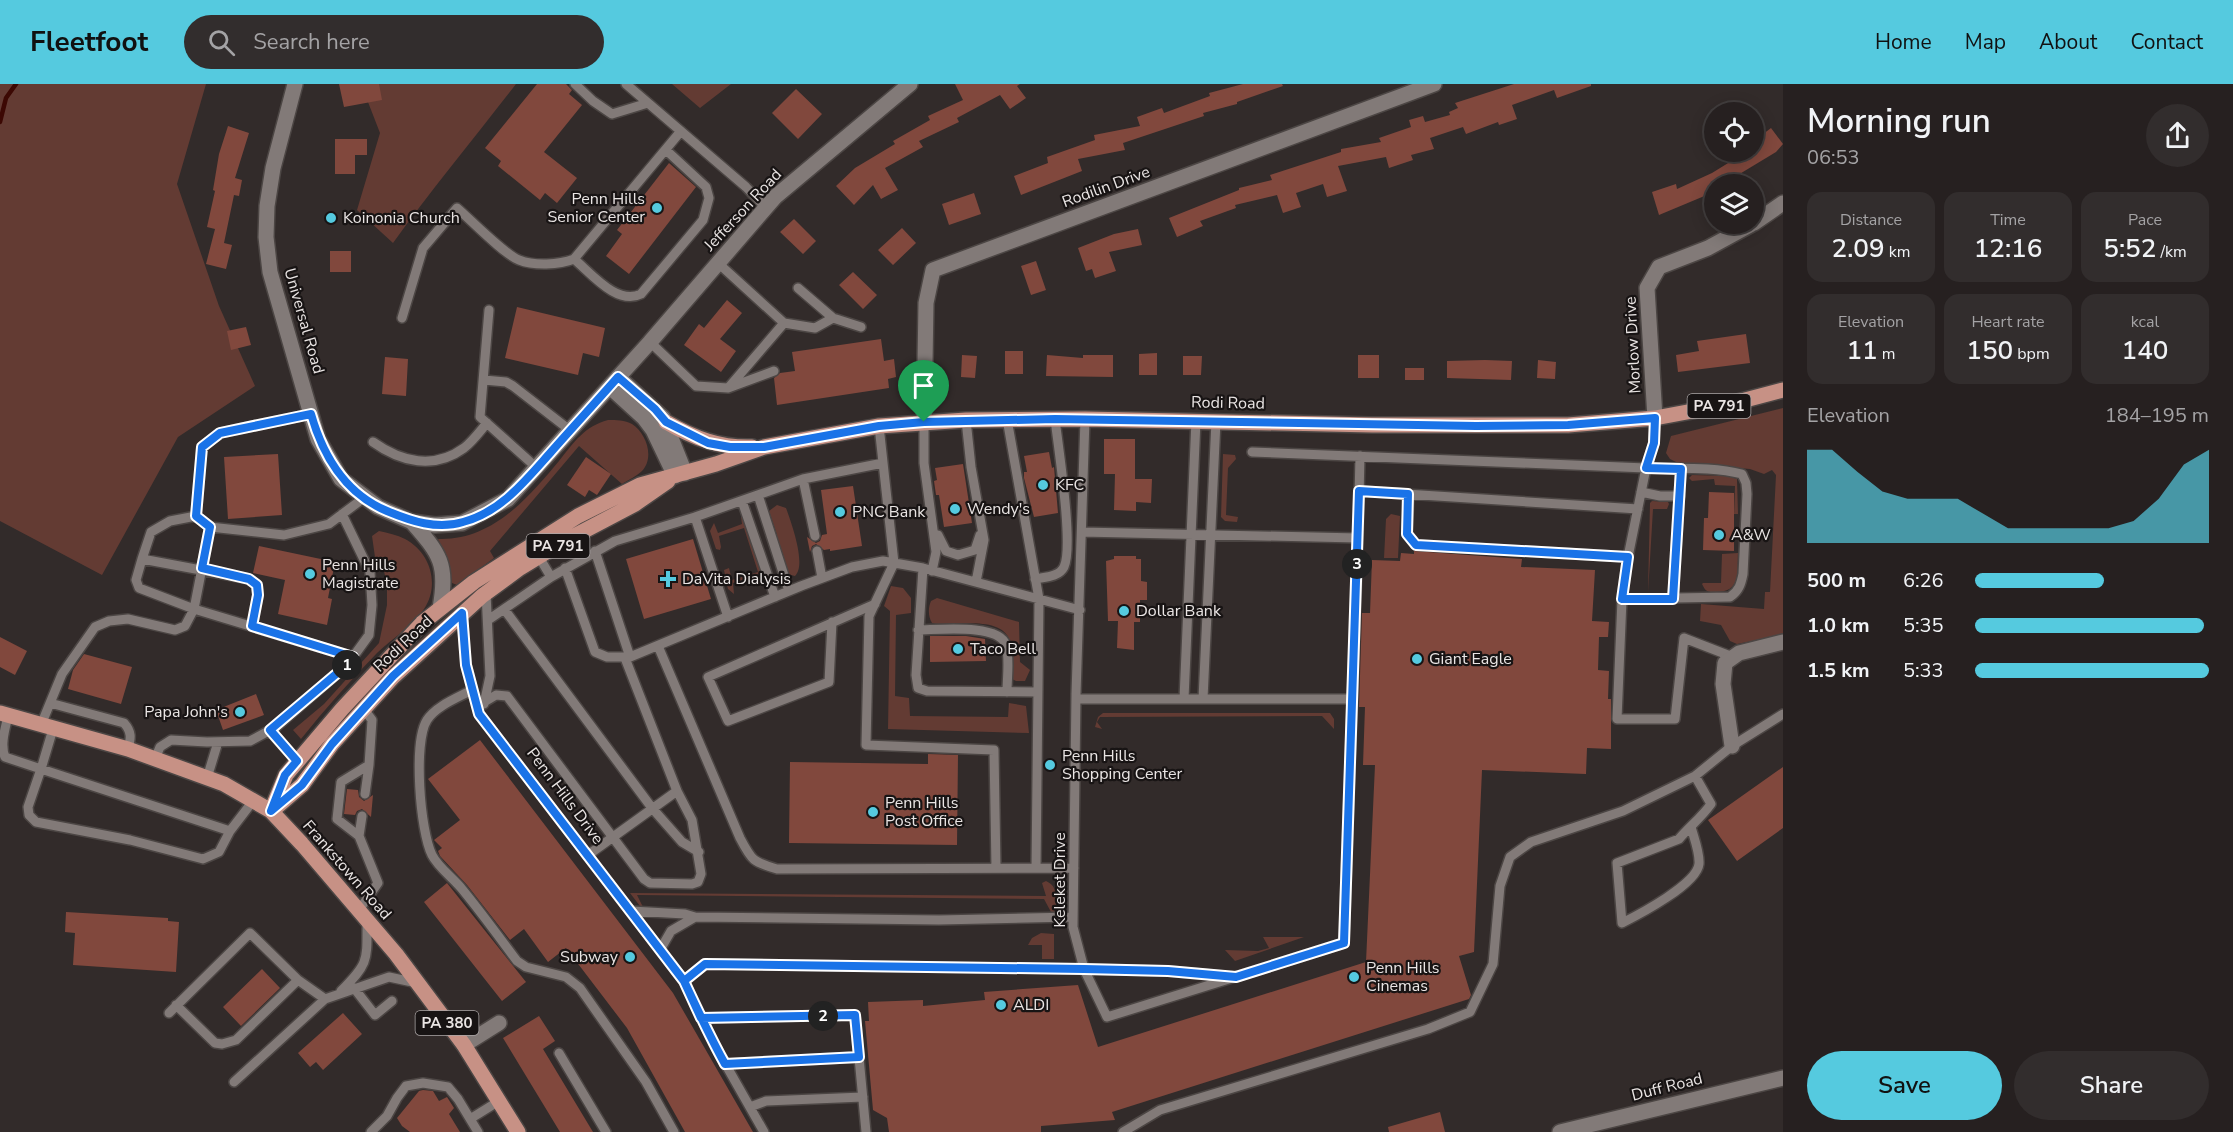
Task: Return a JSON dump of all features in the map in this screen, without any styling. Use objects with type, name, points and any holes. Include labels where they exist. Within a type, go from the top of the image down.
[{"type":"main road","name":"Rodi Road","points":[[271,811],[285,775],[355,694],[422,622],[474,582],[578,516],[640,485],[764,447],[879,426],[966,420],[1085,419],[1499,426],[1568,425],[1655,418],[1730,404],[1783,390]]},
{"type":"main road","points":[[666,422],[719,446],[764,447]]},
{"type":"main road","name":"Rodi Road","points":[[271,811],[302,785],[363,708],[393,676],[486,593],[539,557],[635,504],[680,474]]},
{"type":"main road","name":"Frankstown Road","points":[[4,714],[128,749],[224,784],[271,811],[363,914],[417,983],[464,1046],[518,1132]]},
{"type":"street","name":"Universal Road","points":[[295,84],[273,168],[267,206],[266,237],[270,272],[318,439],[341,478],[378,507],[412,522],[435,525],[462,523],[501,504],[570,431]]},
{"type":"street","name":"Jefferson Road","points":[[570,431],[775,197],[910,84]]},
{"type":"street","name":"Rodilin Drive","points":[[924,422],[926,303],[933,270],[1434,84]]},
{"type":"street","name":"Morlow Drive","points":[[1764,216],[1783,203]]},
{"type":"street","name":"Morlow Drive","points":[[1655,418],[1647,288],[1659,267],[1708,248],[1733,234]]},
{"type":"street","points":[[614,382],[655,409],[666,422],[680,474]]},
{"type":"street","points":[[614,382],[644,418],[680,474]]},
{"type":"street","name":"Universal Road","points":[[412,522],[439,557],[444,574],[440,608]]},
{"type":"street","points":[[1732,746],[1723,684],[1725,663],[1739,653],[1783,642]]},
{"type":"street","points":[[464,1046],[499,1023]]},
{"type":"street","name":"Duff Road","points":[[1560,1132],[1782,1081]]},
{"type":"lane","points":[[575,84],[592,101],[612,114],[648,103]]},
{"type":"lane","points":[[626,84],[746,187],[766,208]]},
{"type":"lane","points":[[402,318],[423,248],[458,208],[516,260],[539,263],[566,262],[574,259],[681,131]]},
{"type":"lane","points":[[574,259],[615,294],[635,297],[641,294],[703,220],[708,207],[706,187],[666,150]]},
{"type":"lane","points":[[718,263],[784,323],[815,328],[833,318]]},
{"type":"lane","points":[[798,288],[833,318],[861,327]]},
{"type":"lane","points":[[489,310],[480,417],[537,468]]},
{"type":"lane","points":[[728,388],[784,323]]},
{"type":"lane","points":[[650,342],[696,386],[728,388],[774,371]]},
{"type":"lane","points":[[484,380],[506,382],[513,386],[570,431]]},
{"type":"lane","points":[[196,516],[202,447],[220,433],[311,414]]},
{"type":"lane","points":[[1655,418],[1654,443],[1641,492],[1622,599],[1617,719],[1675,719],[1684,638],[1733,657]]},
{"type":"lane","points":[[1006,419],[1039,599],[1036,868]]},
{"type":"lane","points":[[1035,579],[1058,574],[1066,559],[1065,508],[1055,419]]},
{"type":"lane","name":"Keleket Drive","points":[[1085,419],[1076,699],[1073,917],[1073,927],[1084,969],[1107,1017],[1236,977]]},
{"type":"lane","points":[[966,420],[983,548],[976,582]]},
{"type":"lane","points":[[1184,699],[1196,420]]},
{"type":"lane","points":[[1203,699],[1216,421]]},
{"type":"lane","points":[[924,422],[924,463],[936,552],[927,570],[918,630],[916,675],[918,688],[927,691],[1038,692]]},
{"type":"lane","points":[[373,442],[386,451],[407,460],[426,461],[447,456],[465,447],[487,423]]},
{"type":"lane","points":[[879,426],[894,563],[869,616],[866,745],[994,750],[996,868]]},
{"type":"lane","points":[[1252,452],[1730,471],[1742,474],[1746,483],[1745,539],[1740,585],[1736,593],[1730,597],[1622,599]]},
{"type":"lane","points":[[684,981],[705,964],[1168,971],[1236,977],[1344,943],[1360,456]]},
{"type":"lane","points":[[488,620],[565,568],[615,541],[695,517],[803,479],[883,463]]},
{"type":"lane","points":[[1673,599],[1681,469]]},
{"type":"lane","points":[[803,479],[815,536]]},
{"type":"lane","points":[[1359,491],[1638,509]]},
{"type":"lane","points":[[1641,492],[1660,496],[1680,496]]},
{"type":"lane","points":[[1408,494],[1407,534],[1416,545],[1628,557]]},
{"type":"lane","points":[[758,495],[789,591]]},
{"type":"lane","points":[[353,657],[194,609],[139,588],[136,580],[150,532],[170,521],[196,516],[210,527],[285,535],[328,524],[364,497]]},
{"type":"lane","points":[[742,501],[775,597]]},
{"type":"lane","points":[[155,759],[160,747],[171,740],[250,741],[270,730],[340,671],[353,657],[369,635],[372,604],[370,572],[342,514]]},
{"type":"lane","points":[[932,516],[941,545],[952,554],[964,555],[975,550],[981,530]]},
{"type":"lane","points":[[695,517],[728,617]]},
{"type":"lane","points":[[210,527],[194,609],[185,626],[175,630],[128,619],[109,621],[95,627],[62,674],[50,703],[41,769],[28,807],[29,815],[36,822],[120,837],[189,858],[203,859],[219,852],[230,831],[253,801]]},
{"type":"lane","points":[[1082,532],[1358,538]]},
{"type":"lane","points":[[486,701],[496,695],[507,696],[644,879],[650,884],[698,882],[701,874],[699,852],[692,820],[677,791],[627,658],[595,551]]},
{"type":"lane","points":[[817,551],[822,578]]},
{"type":"lane","points":[[539,557],[551,577]]},
{"type":"lane","points":[[142,559],[202,568],[249,579],[257,585],[258,595],[252,626]]},
{"type":"lane","points":[[565,568],[595,652],[607,657],[627,658],[822,578],[852,567],[883,561],[976,582],[1080,610]]},
{"type":"lane","points":[[479,714],[486,701],[490,676],[486,593]]},
{"type":"lane","points":[[832,622],[829,682],[728,721],[708,677],[832,622],[875,604]]},
{"type":"lane","points":[[504,609],[652,808],[682,842],[699,852]]},
{"type":"lane","name":"Penn Hills Drive","points":[[462,613],[466,665],[479,714],[684,981],[725,1064],[764,1132]]},
{"type":"lane","points":[[918,630],[976,630],[995,633],[1001,637],[1007,653],[1007,692]]},
{"type":"lane","points":[[658,646],[740,838],[748,854],[757,864],[777,868],[1074,868]]},
{"type":"lane","points":[[472,690],[433,712],[425,723],[421,740],[419,794],[428,845],[433,857],[462,889],[518,961],[526,967],[566,977],[580,988],[646,1082],[675,1132]]},
{"type":"lane","points":[[1076,699],[1352,699]]},
{"type":"lane","points":[[50,703],[124,723],[130,729],[131,738],[128,749]]},
{"type":"lane","points":[[363,708],[372,720],[365,794]]},
{"type":"lane","points":[[4,714],[0,746],[4,757],[230,831]]},
{"type":"lane","points":[[1123,1132],[1160,1110],[1428,1029],[1470,1012],[1493,964],[1500,886],[1510,857],[1531,842],[1623,811],[1695,776],[1732,746],[1783,714]]},
{"type":"lane","points":[[270,730],[297,761]]},
{"type":"lane","points":[[207,778],[218,742]]},
{"type":"lane","points":[[360,836],[337,819],[341,782],[369,765]]},
{"type":"lane","points":[[1691,827],[1699,862],[1697,873],[1653,908],[1622,922],[1617,863],[1679,839],[1691,827],[1711,804],[1695,776]]},
{"type":"lane","points":[[588,855],[677,791]]},
{"type":"lane","points":[[339,993],[365,965],[367,956],[363,914],[378,883],[360,836],[362,816]]},
{"type":"lane","points":[[631,911],[685,914],[695,917],[939,920],[1073,917]]},
{"type":"lane","points":[[660,950],[671,931],[695,917]]},
{"type":"lane","points":[[169,1013],[250,933],[298,980],[325,999]]},
{"type":"lane","points":[[234,1082],[325,999],[389,977],[417,983]]},
{"type":"lane","points":[[176,1005],[215,1042],[229,1044],[236,1040],[298,980]]},
{"type":"lane","points":[[354,988],[375,1015],[392,1001]]},
{"type":"lane","points":[[701,1018],[855,1015],[866,1132]]},
{"type":"lane","points":[[559,1053],[606,1132]]},
{"type":"lane","points":[[725,1064],[859,1057]]},
{"type":"lane","points":[[371,1132],[387,1116],[406,1086],[415,1083],[436,1083],[448,1087],[478,1132]]},
{"type":"lane","points":[[750,1107],[766,1101],[863,1097]]},
{"type":"lane","points":[[470,1119],[499,1101]]},
{"type":"shaded area","points":[[0,84],[206,84],[177,184],[219,306],[255,386],[178,437],[102,575],[0,521]]},
{"type":"shaded area","points":[[361,84],[516,84],[393,243],[357,210],[380,133]]},
{"type":"shaded area","points":[[672,84],[731,84],[700,108]]},
{"type":"shaded area","points":[[1783,408],[1783,633],[1737,644],[1730,641],[1721,625],[1700,621],[1701,604],[1764,609],[1765,592],[1770,592],[1776,475],[1772,470],[1764,474],[1750,469],[1678,463],[1670,459],[1666,453],[1671,436]]},
{"type":"shaded area","points":[[608,420],[620,420],[632,424],[645,439],[648,459],[642,471],[622,484],[579,446],[490,551],[494,558],[457,585],[452,583],[447,558],[438,539],[457,538],[475,533],[507,515],[535,489],[575,441],[593,426]]},
{"type":"shaded area","points":[[1223,454],[1235,455],[1236,459],[1228,468],[1226,515],[1238,517],[1237,522],[1225,521],[1221,517]]},
{"type":"shaded area","points":[[1692,475],[1728,476],[1737,479],[1738,514],[1734,514],[1735,486],[1715,485],[1714,479],[1692,481],[1689,478]]},
{"type":"shaded area","points":[[1652,501],[1669,504],[1667,509],[1653,509],[1648,593],[1650,503]]},
{"type":"shaded area","points":[[777,505],[786,508],[797,543],[799,563],[795,576],[787,574],[775,536],[777,535],[769,511]]},
{"type":"shaded area","points":[[1391,514],[1400,516],[1398,558],[1384,558],[1386,519]]},
{"type":"shaded area","points":[[744,516],[765,579],[762,584],[758,575],[733,583],[734,594],[728,589],[724,570],[729,568],[732,580],[758,572],[744,528],[719,536],[720,550],[716,549],[710,531],[714,523],[718,533],[742,524],[741,517]]},
{"type":"shaded area","points":[[379,531],[405,539],[421,552],[427,561],[432,580],[429,600],[408,627],[377,653],[301,739],[293,730],[324,704],[379,643],[387,605],[387,585],[384,571],[376,564],[372,536]]},
{"type":"shaded area","points":[[1738,553],[1737,575],[1733,586],[1722,592],[1706,590],[1703,583],[1721,583],[1722,554]]},
{"type":"shaded area","points":[[891,586],[903,588],[911,598],[911,613],[896,615],[895,696],[909,698],[910,716],[1008,717],[1009,703],[1026,706],[1029,733],[888,729],[890,611],[884,606]]},
{"type":"shaded area","points":[[937,598],[1019,622],[1020,662],[1030,670],[1025,681],[1012,679],[1010,641],[997,627],[976,623],[932,623],[929,606],[931,601]]},
{"type":"shaded area","points":[[1103,713],[1330,713],[1334,719],[1334,729],[1322,716],[1100,717],[1097,722],[1102,729],[1095,727],[1098,717]]},
{"type":"shaded area","points":[[1046,881],[1055,890],[1057,903],[1054,912],[1051,912],[1044,899],[637,895],[643,910],[630,893],[1046,896],[1042,883]]},
{"type":"shaded area","points":[[1041,933],[1054,934],[1054,959],[1042,959],[1042,945],[1028,945],[1032,938]]},
{"type":"shaded area","points":[[1263,937],[1304,937],[1235,961],[1225,950],[1258,951],[1269,948]]},
{"type":"building","points":[[339,84],[379,84],[382,100],[344,107]]},
{"type":"building","points":[[537,84],[566,84],[572,90],[569,94],[582,105],[544,152],[577,178],[557,203],[545,193],[540,200],[498,166],[501,161],[485,148]]},
{"type":"building","points":[[955,84],[1020,84],[1017,86],[1026,98],[1010,109],[1000,95],[957,118],[959,122],[919,141],[923,147],[885,168],[898,190],[881,199],[873,185],[854,205],[836,186],[855,168],[895,144],[893,141],[930,120],[928,116],[963,100]]},
{"type":"building","points":[[1243,84],[1282,84],[1283,86],[1123,143],[1125,150],[1078,159],[1082,171],[1021,195],[1014,176],[1048,163],[1047,157],[1095,140],[1094,135],[1140,126],[1137,117],[1162,108],[1164,113],[1210,96],[1209,93]]},
{"type":"building","points":[[1514,84],[1591,84],[1591,86],[1557,98],[1554,90],[1512,105],[1517,119],[1499,125],[1498,122],[1466,134],[1463,127],[1430,138],[1434,149],[1411,155],[1413,160],[1389,168],[1386,157],[1338,166],[1347,191],[1327,197],[1323,184],[1296,193],[1301,207],[1283,213],[1277,195],[1235,205],[1236,208],[1200,221],[1203,226],[1177,237],[1169,218],[1239,190],[1239,188],[1272,180],[1270,175],[1341,152],[1341,149],[1381,142],[1379,138],[1411,127],[1409,120],[1423,116],[1425,122],[1450,115],[1449,112],[1458,108],[1455,103]]},
{"type":"building","points":[[796,89],[822,114],[798,139],[772,113]]},
{"type":"building","points":[[228,126],[249,133],[235,178],[242,180],[239,196],[234,195],[224,243],[232,245],[226,269],[206,264],[215,229],[207,227],[215,191],[213,190],[219,154]]},
{"type":"building","points":[[1771,128],[1783,144],[1776,152],[1764,159],[1764,133]]},
{"type":"building","points":[[335,139],[367,139],[367,155],[355,155],[355,174],[335,174]]},
{"type":"building","points":[[1730,162],[1759,162],[1740,174],[1710,174]]},
{"type":"building","name":"Penn Hills Senior Center","points":[[669,163],[696,187],[629,274],[606,256],[622,234],[617,230]]},
{"type":"building","points":[[1704,177],[1704,196],[1659,215],[1652,192],[1676,184],[1677,189]]},
{"type":"building","points":[[974,193],[981,214],[949,225],[942,204]]},
{"type":"building","points":[[794,219],[816,241],[803,254],[780,232]]},
{"type":"building","points":[[902,228],[916,243],[893,265],[878,250]]},
{"type":"building","points":[[1138,229],[1142,245],[1109,252],[1116,271],[1095,278],[1092,269],[1086,271],[1078,248],[1114,234]]},
{"type":"building","points":[[330,251],[351,251],[351,272],[330,272]]},
{"type":"building","points":[[1036,261],[1046,290],[1031,295],[1021,266]]},
{"type":"building","points":[[853,272],[877,295],[863,309],[839,285]]},
{"type":"building","points":[[727,300],[742,313],[720,339],[736,351],[721,372],[684,345],[699,324],[704,328]]},
{"type":"building","points":[[517,307],[605,328],[599,357],[583,353],[578,375],[505,358]]},
{"type":"building","points":[[246,327],[251,345],[231,350],[227,331]]},
{"type":"building","points":[[1746,334],[1750,363],[1678,372],[1676,355],[1699,351],[1697,341]]},
{"type":"building","points":[[881,339],[884,361],[894,359],[896,377],[888,379],[889,388],[777,405],[774,378],[780,373],[795,371],[792,352]]},
{"type":"building","points":[[1005,351],[1023,351],[1023,374],[1005,374]]},
{"type":"building","points":[[1157,353],[1157,375],[1139,375],[1139,354]]},
{"type":"building","points":[[962,355],[977,356],[975,378],[961,377]]},
{"type":"building","points":[[1047,355],[1083,358],[1083,355],[1113,355],[1113,377],[1046,376]]},
{"type":"building","points":[[1358,355],[1379,355],[1379,378],[1358,378]]},
{"type":"building","points":[[1183,356],[1202,356],[1201,375],[1183,375]]},
{"type":"building","points":[[385,357],[408,359],[406,396],[382,394]]},
{"type":"building","points":[[1538,360],[1556,362],[1555,379],[1537,378]]},
{"type":"building","points":[[1447,361],[1512,361],[1511,380],[1447,378]]},
{"type":"building","points":[[1405,368],[1424,368],[1424,380],[1405,380]]},
{"type":"building","points":[[1104,439],[1135,439],[1135,479],[1152,479],[1151,503],[1136,502],[1136,511],[1114,510],[1115,474],[1104,474]]},
{"type":"building","name":"KFC","points":[[1049,452],[1052,468],[1054,467],[1058,513],[1034,517],[1024,478],[1024,472],[1027,472],[1024,456]]},
{"type":"building","points":[[278,454],[282,515],[228,519],[224,457]]},
{"type":"building","points":[[586,457],[611,474],[597,495],[589,490],[585,497],[567,485]]},
{"type":"building","name":"Wendy's","points":[[963,464],[972,523],[944,527],[939,495],[936,495],[935,468]]},
{"type":"building","name":"PNC Bank","points":[[853,486],[862,546],[830,551],[816,544],[812,546],[810,552],[807,537],[816,543],[820,541],[822,535],[827,534],[821,490]]},
{"type":"building","name":"A&W","points":[[1709,492],[1734,493],[1734,551],[1703,550],[1704,518],[1708,518]]},
{"type":"building","name":"DaVita Dialysis","points":[[693,539],[711,599],[644,619],[626,559]]},
{"type":"building","points":[[259,546],[335,562],[328,598],[332,599],[327,625],[278,614],[285,580],[253,573]]},
{"type":"building","points":[[1414,551],[1522,559],[1521,567],[1595,570],[1592,621],[1609,622],[1608,637],[1599,637],[1598,670],[1609,671],[1611,749],[1587,748],[1586,774],[1482,770],[1474,952],[1459,956],[1471,995],[1469,999],[1112,1112],[1115,1120],[1041,1126],[1041,1132],[889,1132],[887,1118],[873,1110],[865,1021],[869,1021],[868,1002],[923,1000],[923,1006],[985,1000],[984,992],[1078,985],[1098,1047],[1366,962],[1375,765],[1363,765],[1365,707],[1359,707],[1362,613],[1370,613],[1372,560],[1400,561],[1401,553],[1414,554]]},
{"type":"building","name":"Dollar Bank","points":[[1114,556],[1136,556],[1136,559],[1141,559],[1141,581],[1147,582],[1147,600],[1140,600],[1140,622],[1134,622],[1134,650],[1117,648],[1118,621],[1108,621],[1106,561],[1114,559]]},
{"type":"building","name":"Taco Bell","points":[[930,636],[966,636],[985,639],[986,661],[930,662]]},
{"type":"building","points":[[0,637],[27,651],[15,675],[0,667]]},
{"type":"building","points":[[84,654],[132,667],[121,704],[68,689],[73,670]]},
{"type":"building","name":"Papa John's","points":[[256,694],[264,715],[223,730],[216,710]]},
{"type":"building","points":[[480,740],[673,993],[753,1132],[685,1132],[627,1028],[566,948],[548,962],[524,929],[510,940],[467,885],[440,856],[438,851],[442,848],[434,840],[460,820],[428,779]]},
{"type":"building","name":"Penn Hills Post Office","points":[[928,754],[958,755],[957,845],[789,843],[790,762],[928,764]]},
{"type":"building","points":[[1783,767],[1783,828],[1737,861],[1708,820]]},
{"type":"building","points":[[347,789],[358,790],[359,797],[364,801],[373,795],[371,817],[362,809],[355,815],[344,814]]},
{"type":"building","points":[[447,883],[526,982],[502,1001],[424,902]]},
{"type":"building","points":[[66,912],[168,918],[168,921],[179,922],[176,972],[73,965],[75,933],[65,932]]},
{"type":"building","points":[[262,969],[280,988],[241,1026],[223,1007]]},
{"type":"building","points":[[343,1013],[362,1034],[323,1070],[316,1062],[310,1067],[298,1053]]},
{"type":"building","points":[[539,1016],[555,1041],[543,1049],[593,1132],[560,1132],[503,1038]]},
{"type":"building","points":[[419,1091],[433,1091],[439,1101],[447,1097],[454,1108],[449,1114],[460,1132],[410,1132],[402,1126],[397,1118]]},
{"type":"building","points":[[1440,1112],[1445,1132],[1389,1132],[1388,1127]]},
{"type":"waterway","points":[[0,122],[6,98],[16,84]]},
{"type":"place","name":"Penn Hills Senior Center","points":[[657,208]]},
{"type":"place","name":"Koinonia Church","points":[[331,218]]},
{"type":"place","name":"KFC","points":[[1043,485]]},
{"type":"place","name":"Wendy's","points":[[955,509]]},
{"type":"place","name":"PNC Bank","points":[[840,512]]},
{"type":"place","name":"A&W","points":[[1719,535]]},
{"type":"place","name":"Penn Hills Magistrate","points":[[310,574]]},
{"type":"place","name":"DaVita Dialysis","points":[[668,579]]},
{"type":"place","name":"Dollar Bank","points":[[1124,611]]},
{"type":"place","name":"Taco Bell","points":[[958,649]]},
{"type":"place","name":"Giant Eagle","points":[[1417,659]]},
{"type":"place","name":"Papa John's","points":[[240,712]]},
{"type":"place","name":"Penn Hills Shopping Center","points":[[1050,765]]},
{"type":"place","name":"Penn Hills Post Office","points":[[873,812]]},
{"type":"place","name":"Subway","points":[[630,957]]},
{"type":"place","name":"Penn Hills Cinemas","points":[[1354,977]]},
{"type":"place","name":"ALDI","points":[[1001,1005]]},
{"type":"route","points":[[924,422],[879,426],[764,447],[719,446],[708,443],[666,422],[655,409],[618,377],[508,499],[462,523],[435,525],[412,522],[378,507],[341,478],[318,439],[311,414],[220,433],[202,447],[196,516],[210,527],[202,568],[249,579],[257,585],[258,595],[252,626],[353,657],[276,728],[270,730],[297,761],[285,775],[271,811],[302,785],[332,744],[393,676],[462,613],[466,665],[479,714],[684,981],[701,1018],[725,1064],[859,1057],[855,1015],[701,1018],[684,981],[705,964],[1168,971],[1236,977],[1344,943],[1359,491],[1408,494],[1407,534],[1416,545],[1628,557],[1622,599],[1673,599],[1681,469],[1646,468],[1654,443],[1655,418],[1568,425],[1476,426],[1196,420],[1055,419],[924,422]]}]
